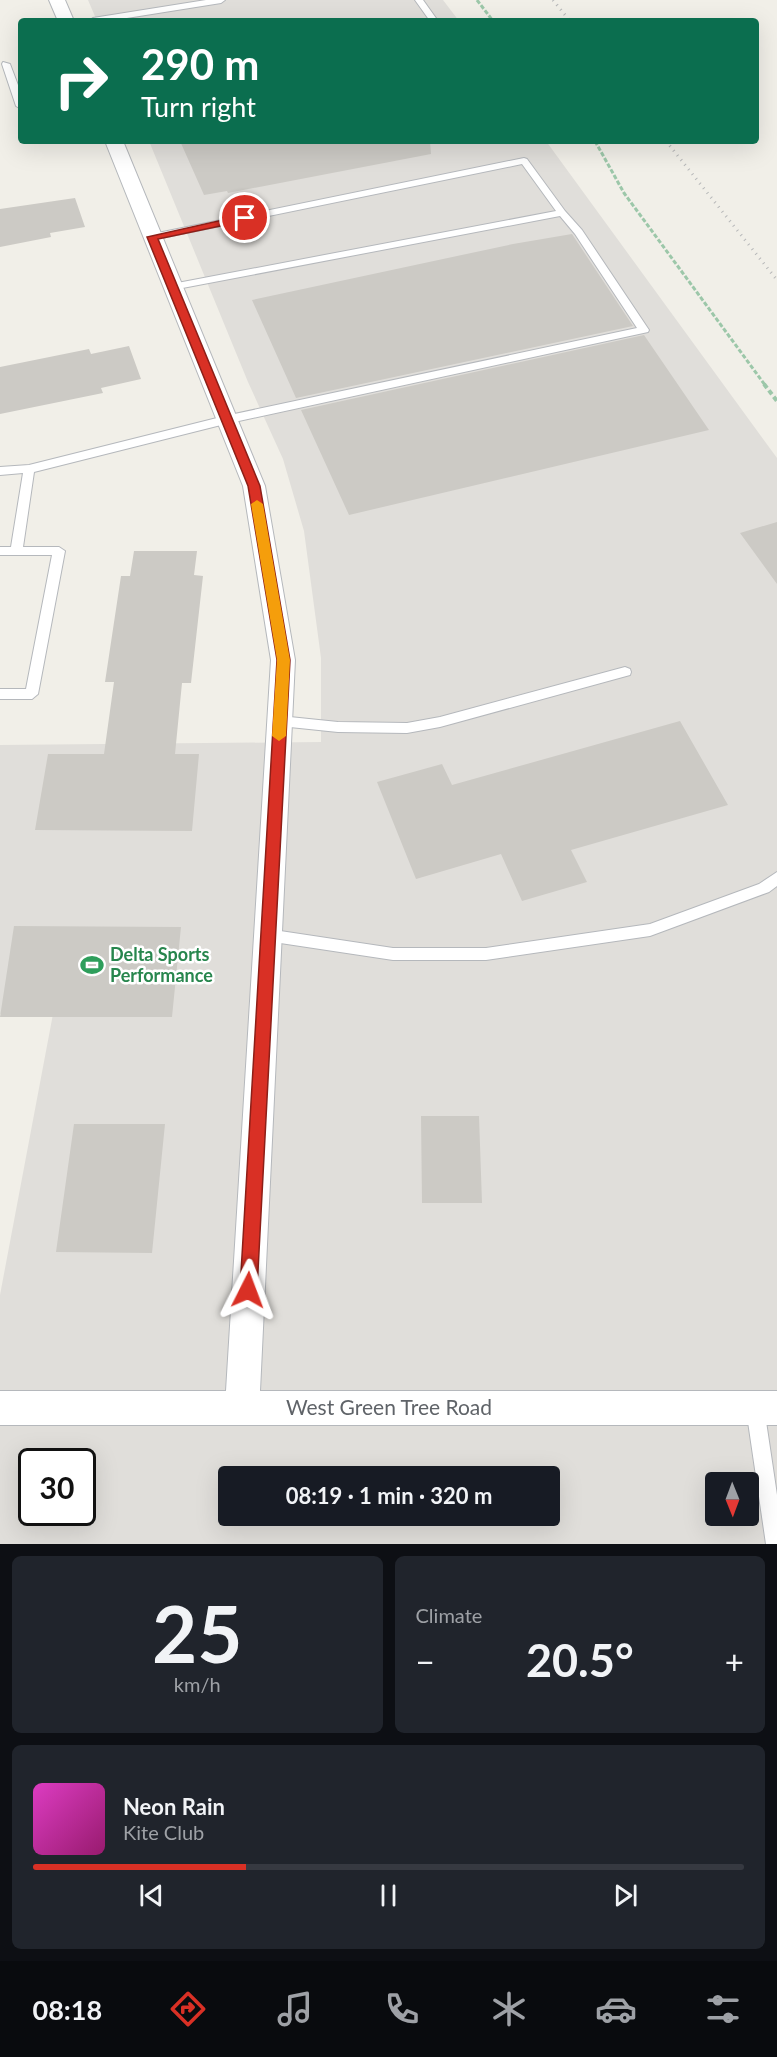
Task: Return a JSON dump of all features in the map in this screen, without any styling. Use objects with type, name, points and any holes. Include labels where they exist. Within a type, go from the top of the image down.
[{"type":"street","points":[[57,0],[65,18]]},
{"type":"street","points":[[115,144],[225,420],[254,486],[284,660],[242,1408]]},
{"type":"street","name":"West Green Tree Road","points":[[0,1408],[766,1408]]},
{"type":"lane","points":[[111,18],[221,0]]},
{"type":"lane","points":[[419,0],[432,18]]},
{"type":"lane","points":[[6,64],[18,97]]},
{"type":"lane","points":[[0,471],[29,469],[225,420],[644,330],[579,232],[562,213],[524,161],[152,237]]},
{"type":"lane","points":[[172,287],[562,213]]},
{"type":"lane","points":[[16,551],[29,469]]},
{"type":"lane","points":[[0,551],[59,551],[32,694],[0,694]]},
{"type":"lane","points":[[280,721],[338,727],[407,728],[440,722],[625,672]]},
{"type":"lane","points":[[267,935],[393,954],[486,954],[650,930],[764,888],[777,878]]},
{"type":"lane","points":[[766,1408],[775,1544]]},
{"type":"path","points":[[477,0],[491,18]]},
{"type":"path","points":[[597,144],[624,193],[777,401]]},
{"type":"shaded area","points":[[88,0],[443,0],[457,18],[96,18]]},
{"type":"shaded area","points":[[150,144],[548,144],[777,458],[777,1544],[0,1544],[0,1295],[53,1014],[0,1014],[0,745],[321,742],[321,658],[304,531],[283,459],[248,382]]},
{"type":"building","points":[[181,144],[430,144],[431,154],[228,193],[227,191],[204,195]]},
{"type":"building","points":[[75,198],[85,227],[50,233],[51,237],[0,247],[0,209]]},
{"type":"building","points":[[572,234],[633,326],[296,398],[252,300],[513,244]]},
{"type":"building","points":[[644,335],[709,430],[349,515],[301,410]]},
{"type":"building","points":[[129,346],[141,379],[101,388],[103,393],[0,414],[0,367],[89,349],[91,354]]},
{"type":"building","points":[[777,522],[777,584],[740,533]]},
{"type":"building","points":[[134,551],[197,551],[194,575],[203,576],[191,683],[182,683],[175,754],[199,754],[192,831],[35,830],[48,754],[104,754],[114,682],[105,682],[121,576],[130,576]]},
{"type":"building","points":[[680,721],[728,805],[571,850],[587,882],[522,901],[501,854],[416,879],[377,782],[442,764],[452,785]]},
{"type":"building","name":"Delta Sports Performance","points":[[14,926],[181,927],[172,1017],[0,1017]]},
{"type":"building","points":[[421,1116],[479,1116],[482,1203],[422,1203]]},
{"type":"building","points":[[74,1124],[165,1124],[152,1253],[56,1252]]},
{"type":"railway","points":[[553,0],[568,18]]},
{"type":"railway","points":[[668,144],[777,280]]},
{"type":"slow traffic","points":[[257,504],[284,660],[279,736]]},
{"type":"place","name":"Delta Sports Performance","points":[[92,965]]},
{"type":"route","points":[[245,218],[152,237],[225,420],[254,486],[284,660],[248,1290]]}]
